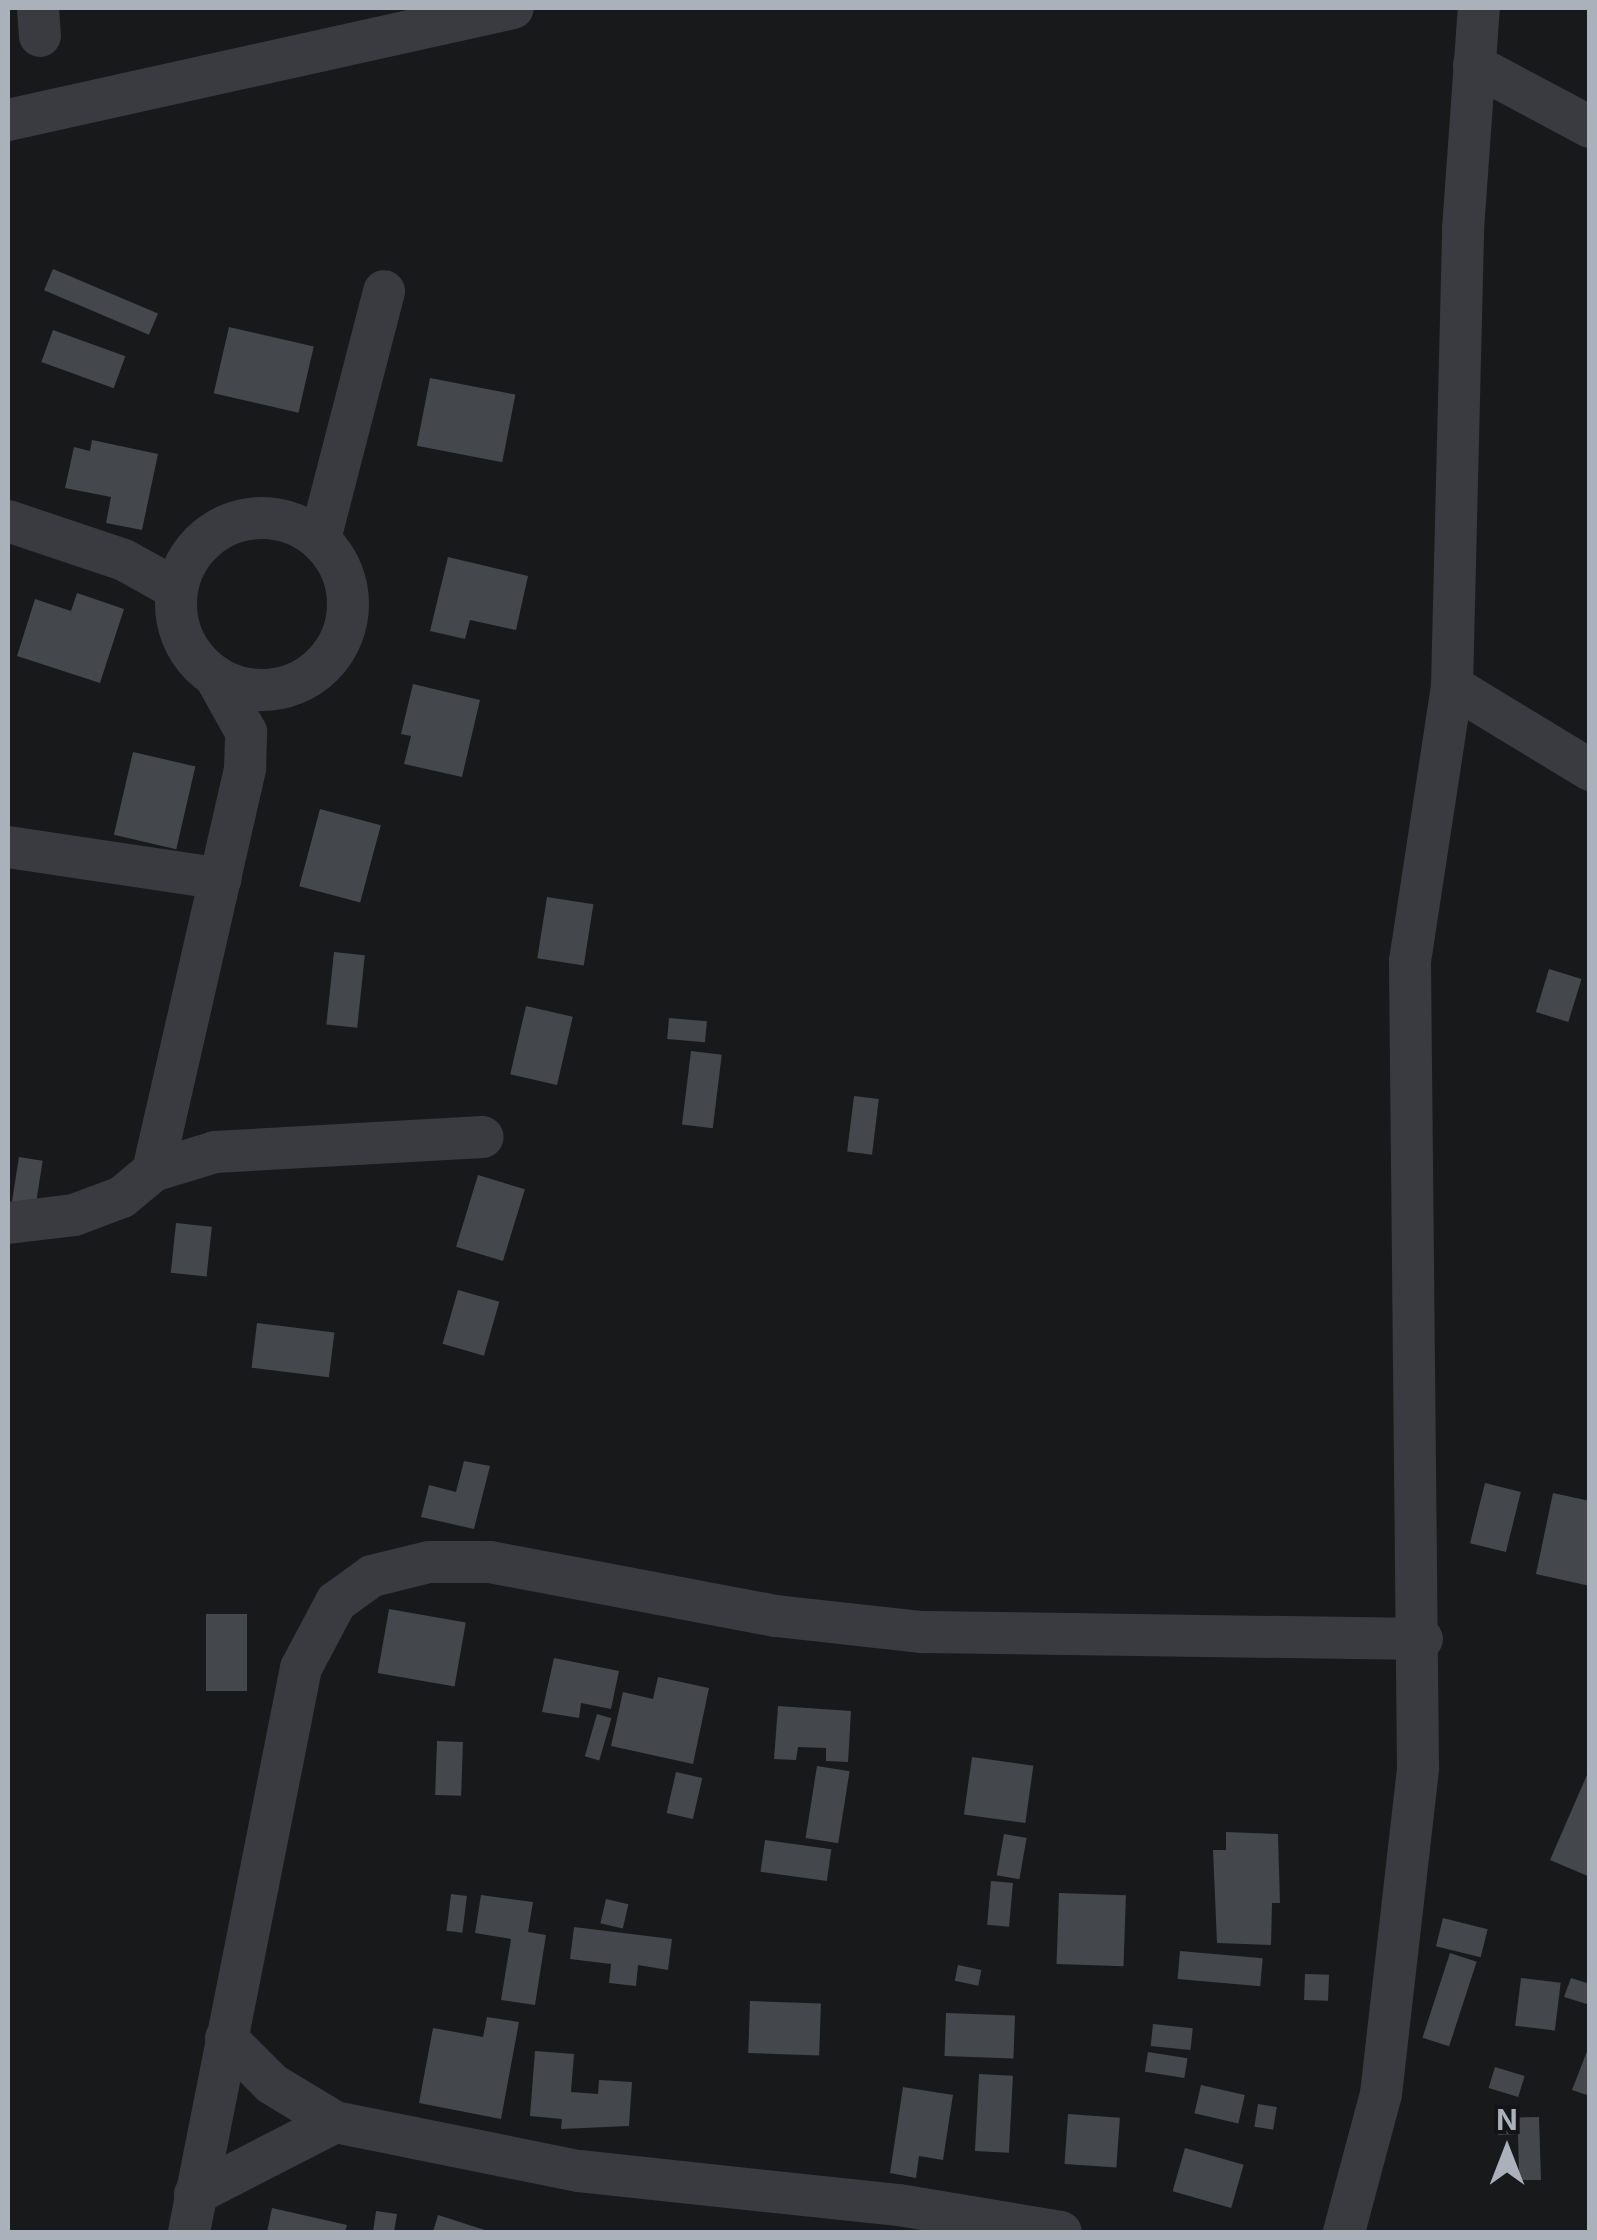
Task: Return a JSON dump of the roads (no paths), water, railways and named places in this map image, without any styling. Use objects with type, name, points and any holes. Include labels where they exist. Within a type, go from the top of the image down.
[{"type":"street","points":[[8,120],[514,8]]},
{"type":"street","points":[[1344,2232],[1381,2094],[1404,1918],[1422,1640],[1410,961],[1452,686],[1463,229],[1479,8]]},
{"type":"street","points":[[1474,65],[1590,126]]},
{"type":"street","points":[[320,539],[384,291]]},
{"type":"street","points":[[153,1170],[221,879],[246,732],[215,676],[183,638],[176,590],[199,545],[226,526],[258,517],[290,522],[320,539],[339,564],[349,595],[346,627],[332,656],[307,678],[277,688],[245,688],[215,676]]},
{"type":"street","points":[[8,520],[124,560],[176,590]]},
{"type":"street","points":[[1452,686],[1590,770]]},
{"type":"street","points":[[8,848],[221,879]]},
{"type":"street","points":[[8,1223],[74,1215],[122,1197],[153,1170],[215,1152],[482,1137]]},
{"type":"street","points":[[192,2213],[301,1668],[336,1602],[372,1576],[429,1562],[490,1562],[776,1616],[922,1632],[1422,1640]]},
{"type":"street","points":[[226,2038],[272,2084],[335,2122],[579,2171],[898,2205],[1061,2232]]},
{"type":"street","points":[[192,2213],[335,2122]]}]
